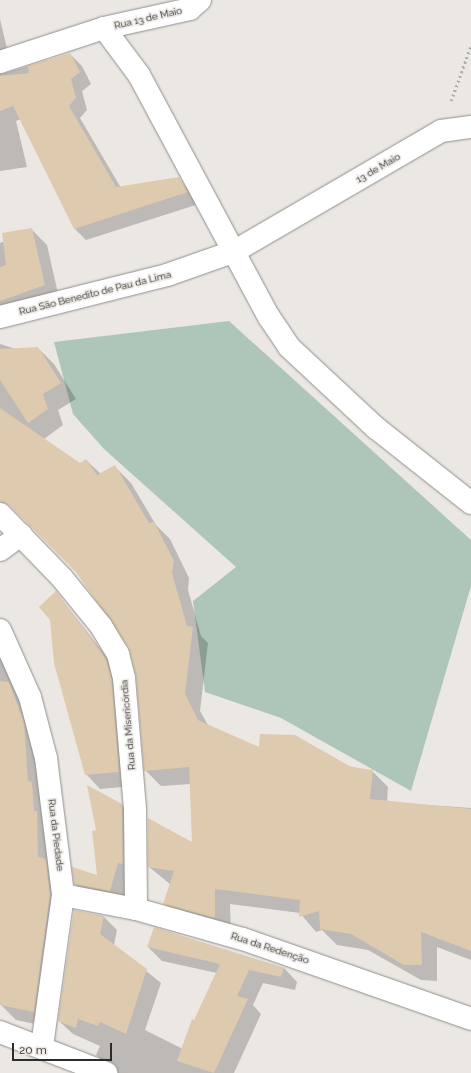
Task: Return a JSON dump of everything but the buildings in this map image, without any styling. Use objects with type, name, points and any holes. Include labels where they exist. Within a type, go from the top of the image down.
[{"type":"street","name":"Rua 13 de Maio","points":[[200,0],[190,9],[104,28],[139,75],[235,251]]},
{"type":"street","points":[[0,62],[104,28]]},
{"type":"street","points":[[441,131],[471,127]]},
{"type":"street","name":"13 de Maio","points":[[235,251],[441,131]]},
{"type":"street","points":[[235,251],[289,347],[376,428],[471,503]]},
{"type":"street","name":"Rua São Benedito de Pau da Lima","points":[[0,317],[167,275],[235,251]]},
{"type":"street","name":"Rua da Misericórdia","points":[[0,514],[21,535],[96,620],[118,654],[124,678],[135,810],[136,909]]},
{"type":"street","points":[[0,550],[21,535]]},
{"type":"street","name":"Rua da Piedade","points":[[0,630],[30,697],[46,758],[63,895],[42,1047]]},
{"type":"street","name":"Rua da Redenção","points":[[63,895],[136,909],[243,939],[471,1019]]},
{"type":"street","points":[[0,1032],[106,1073]]},
{"type":"path","points":[[441,131],[471,45]]},
{"type":"green space","points":[[229,321],[471,540],[471,586],[411,791],[281,718],[205,692],[193,601],[236,567],[104,449],[73,414],[54,342]]}]
